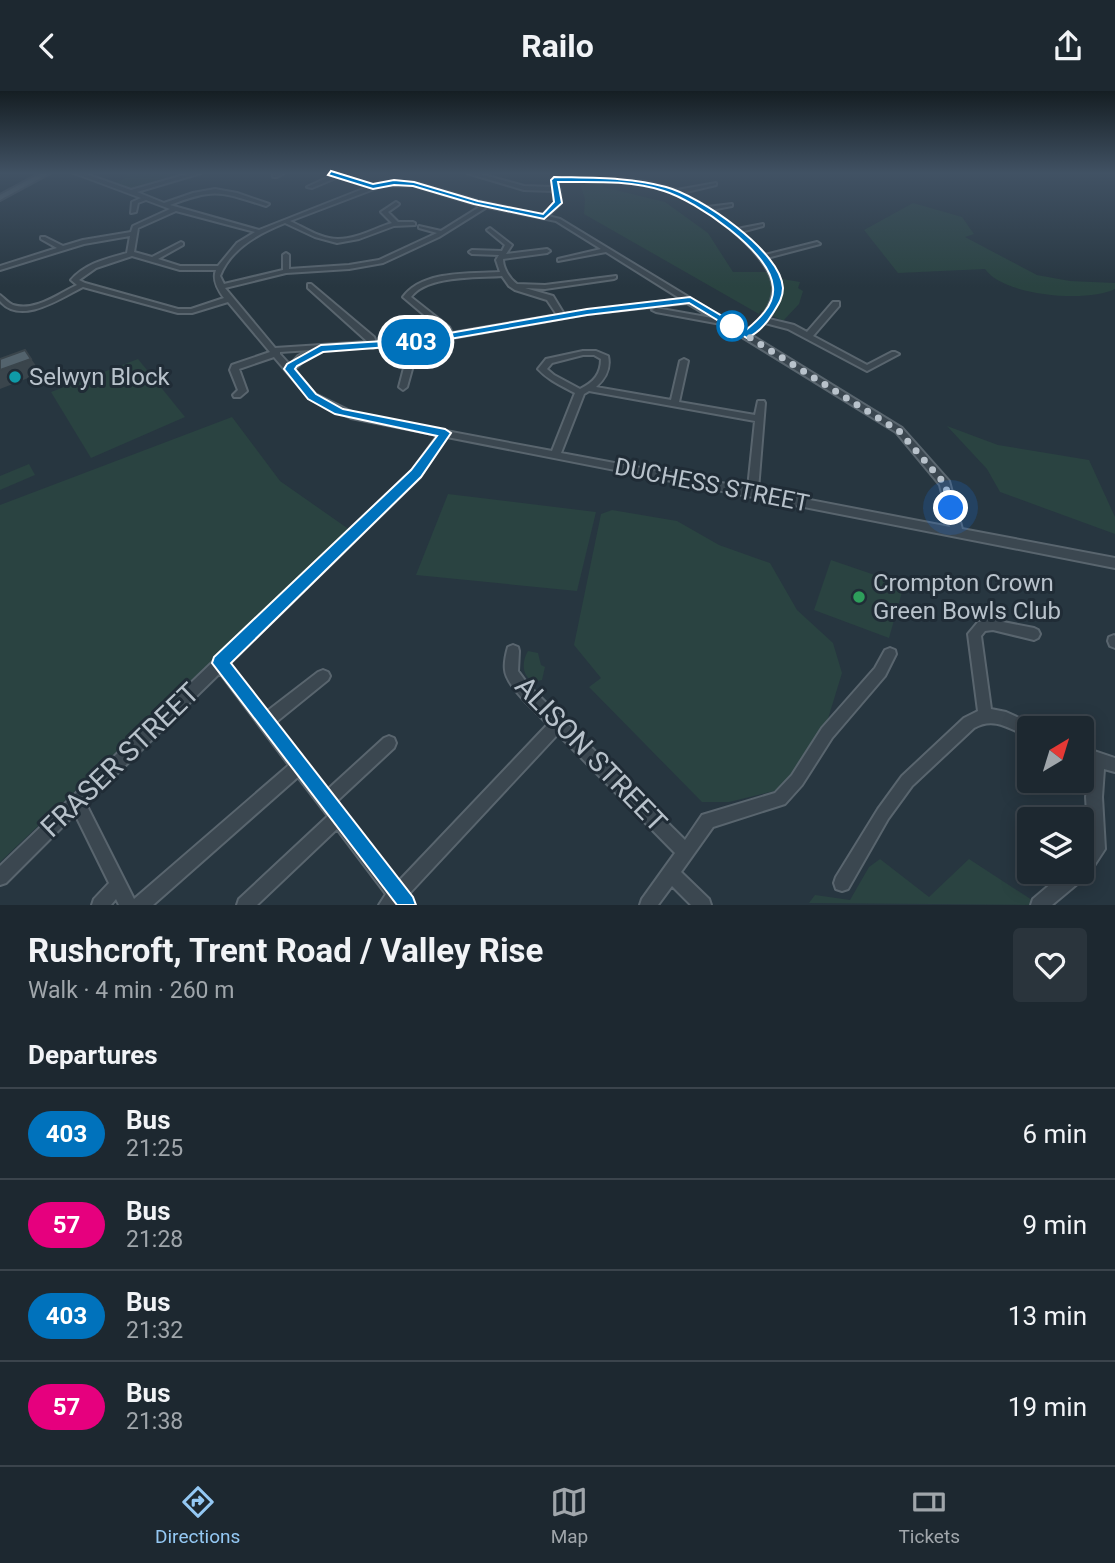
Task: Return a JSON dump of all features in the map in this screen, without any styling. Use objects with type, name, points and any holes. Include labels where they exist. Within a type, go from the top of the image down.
[{"type":"street","points":[[131,254],[132,234],[137,225],[171,211]]},
{"type":"street","points":[[183,211],[260,232]]},
{"type":"street","points":[[311,211],[260,232],[239,244],[219,268],[217,276],[220,287],[229,299],[290,369],[301,358],[321,349]]},
{"type":"street","points":[[386,211],[396,223]]},
{"type":"street","points":[[220,287],[286,271],[370,265],[416,247],[477,211]]},
{"type":"street","points":[[515,211],[558,220],[899,431],[945,484],[957,532]]},
{"type":"street","points":[[544,217],[550,211]]},
{"type":"street","points":[[709,211],[736,231],[763,257],[775,275],[777,298],[764,320],[747,335]]},
{"type":"street","points":[[285,221],[336,241],[396,223],[413,224]]},
{"type":"street","points":[[736,231],[761,225]]},
{"type":"street","points":[[421,227],[442,233]]},
{"type":"street","points":[[490,230],[509,246],[502,255],[503,274],[523,293],[550,297],[562,316]]},
{"type":"street","points":[[0,268],[34,260],[62,248],[132,234]]},
{"type":"street","points":[[43,238],[62,248]]},
{"type":"street","points":[[152,260],[181,244]]},
{"type":"street","points":[[763,257],[817,244]]},
{"type":"street","points":[[560,260],[608,250]]},
{"type":"street","points":[[472,252],[502,255],[547,251]]},
{"type":"street","points":[[219,268],[180,268],[131,254],[80,272],[75,280],[82,285],[178,311],[192,311],[229,299]]},
{"type":"street","points":[[285,254],[286,271]]},
{"type":"street","points":[[449,337],[446,329],[407,297],[410,290],[425,282],[503,274]]},
{"type":"street","points":[[515,286],[545,287],[614,277]]},
{"type":"street","points":[[0,297],[8,306],[26,309],[42,305],[82,285]]},
{"type":"street","points":[[311,286],[371,339],[373,346]]},
{"type":"street","points":[[237,395],[243,391],[235,367],[275,351],[415,342],[562,316],[690,300]]},
{"type":"street","points":[[808,336],[836,304]]},
{"type":"street","points":[[637,307],[725,322]]},
{"type":"street","points":[[764,320],[782,324],[808,336],[867,368],[895,354]]},
{"type":"street","points":[[403,387],[415,342]]},
{"type":"street","points":[[555,455],[585,390],[595,386],[605,367],[605,358],[583,353],[543,365],[544,372],[585,390],[760,419]]},
{"type":"street","points":[[674,405],[684,361]]},
{"type":"street","name":"DUCHESS STREET","points":[[290,369],[312,396],[354,417],[1115,563]]},
{"type":"street","points":[[753,493],[761,403]]},
{"type":"street","name":"FRASER STREET","points":[[0,877],[416,474],[445,433]]},
{"type":"street","points":[[985,714],[974,634],[982,625],[1034,634]]},
{"type":"street","name":"ALISON STREET","points":[[513,651],[511,672],[515,680],[686,852]]},
{"type":"street","points":[[648,905],[708,821],[779,799],[797,781],[827,733],[880,672],[890,654]]},
{"type":"street","points":[[220,663],[338,817],[396,901],[558,724]]},
{"type":"street","points":[[265,722],[323,676]]},
{"type":"street","points":[[842,883],[883,814],[907,781],[969,723],[985,714],[1017,726]]},
{"type":"street","points":[[326,801],[389,743]]},
{"type":"street","points":[[1094,758],[1115,765]]},
{"type":"street","points":[[1094,853],[1097,849],[1094,797],[1098,760]]},
{"type":"street","points":[[140,905],[299,766]]},
{"type":"street","points":[[77,801],[128,905]]},
{"type":"street","points":[[245,905],[338,817]]},
{"type":"street","points":[[670,873],[703,905]]},
{"type":"street","points":[[1039,905],[1064,884]]},
{"type":"street","points":[[100,905],[118,885]]},
{"type":"green space","points":[[584,211],[677,211],[708,233],[733,272],[768,272],[771,277],[800,282],[798,288],[803,291],[799,304],[783,321],[761,310],[759,314],[584,214]]},
{"type":"green space","points":[[899,211],[941,211],[962,217],[974,234],[965,237],[1037,275],[1070,281],[1115,283],[1115,289],[1086,296],[1067,296],[1027,291],[995,278],[985,269],[898,273],[864,230]]},
{"type":"green space","points":[[138,359],[185,417],[91,458],[51,392]]},
{"type":"green space","points":[[232,417],[280,481],[350,530],[0,862],[0,505]]},
{"type":"green space","points":[[947,426],[998,445],[1089,460],[1115,517],[1115,534],[1000,492],[987,469]]},
{"type":"green space","points":[[29,464],[35,475],[0,490],[0,476]]},
{"type":"green space","points":[[448,494],[596,512],[577,591],[416,575]]},
{"type":"green space","points":[[612,510],[677,521],[719,545],[770,563],[797,610],[833,643],[842,673],[827,722],[782,789],[729,802],[702,802],[589,687],[601,678],[574,645],[601,514]]},
{"type":"green space","name":"Crompton Crown Green Bowls Club","points":[[831,560],[904,585],[889,638],[814,610]]},
{"type":"green space","points":[[528,651],[538,653],[541,665],[545,667],[542,680],[534,682],[525,672],[524,664]]},
{"type":"green space","points":[[880,859],[929,897],[969,859],[1032,900],[1032,905],[809,903],[815,895],[850,900],[869,867]]},
{"type":"building","points":[[25,350],[31,359],[0,370],[0,359]]},
{"type":"bus line","name":"403","points":[[513,211],[544,217],[551,211]]},
{"type":"bus line","name":"403","points":[[405,905],[220,663],[416,474],[445,433],[354,417],[340,412],[312,396],[290,369],[292,364],[321,349],[415,342],[587,312],[690,300],[747,335],[764,320],[777,298],[776,275],[748,240],[708,211]]},
{"type":"place","name":"Selwyn Block","points":[[15,377]]},
{"type":"place","name":"Crompton Crown Green Bowls Club","points":[[859,597]]},
{"type":"route","points":[[732,326],[725,322],[899,431],[945,484],[951,508]]}]
